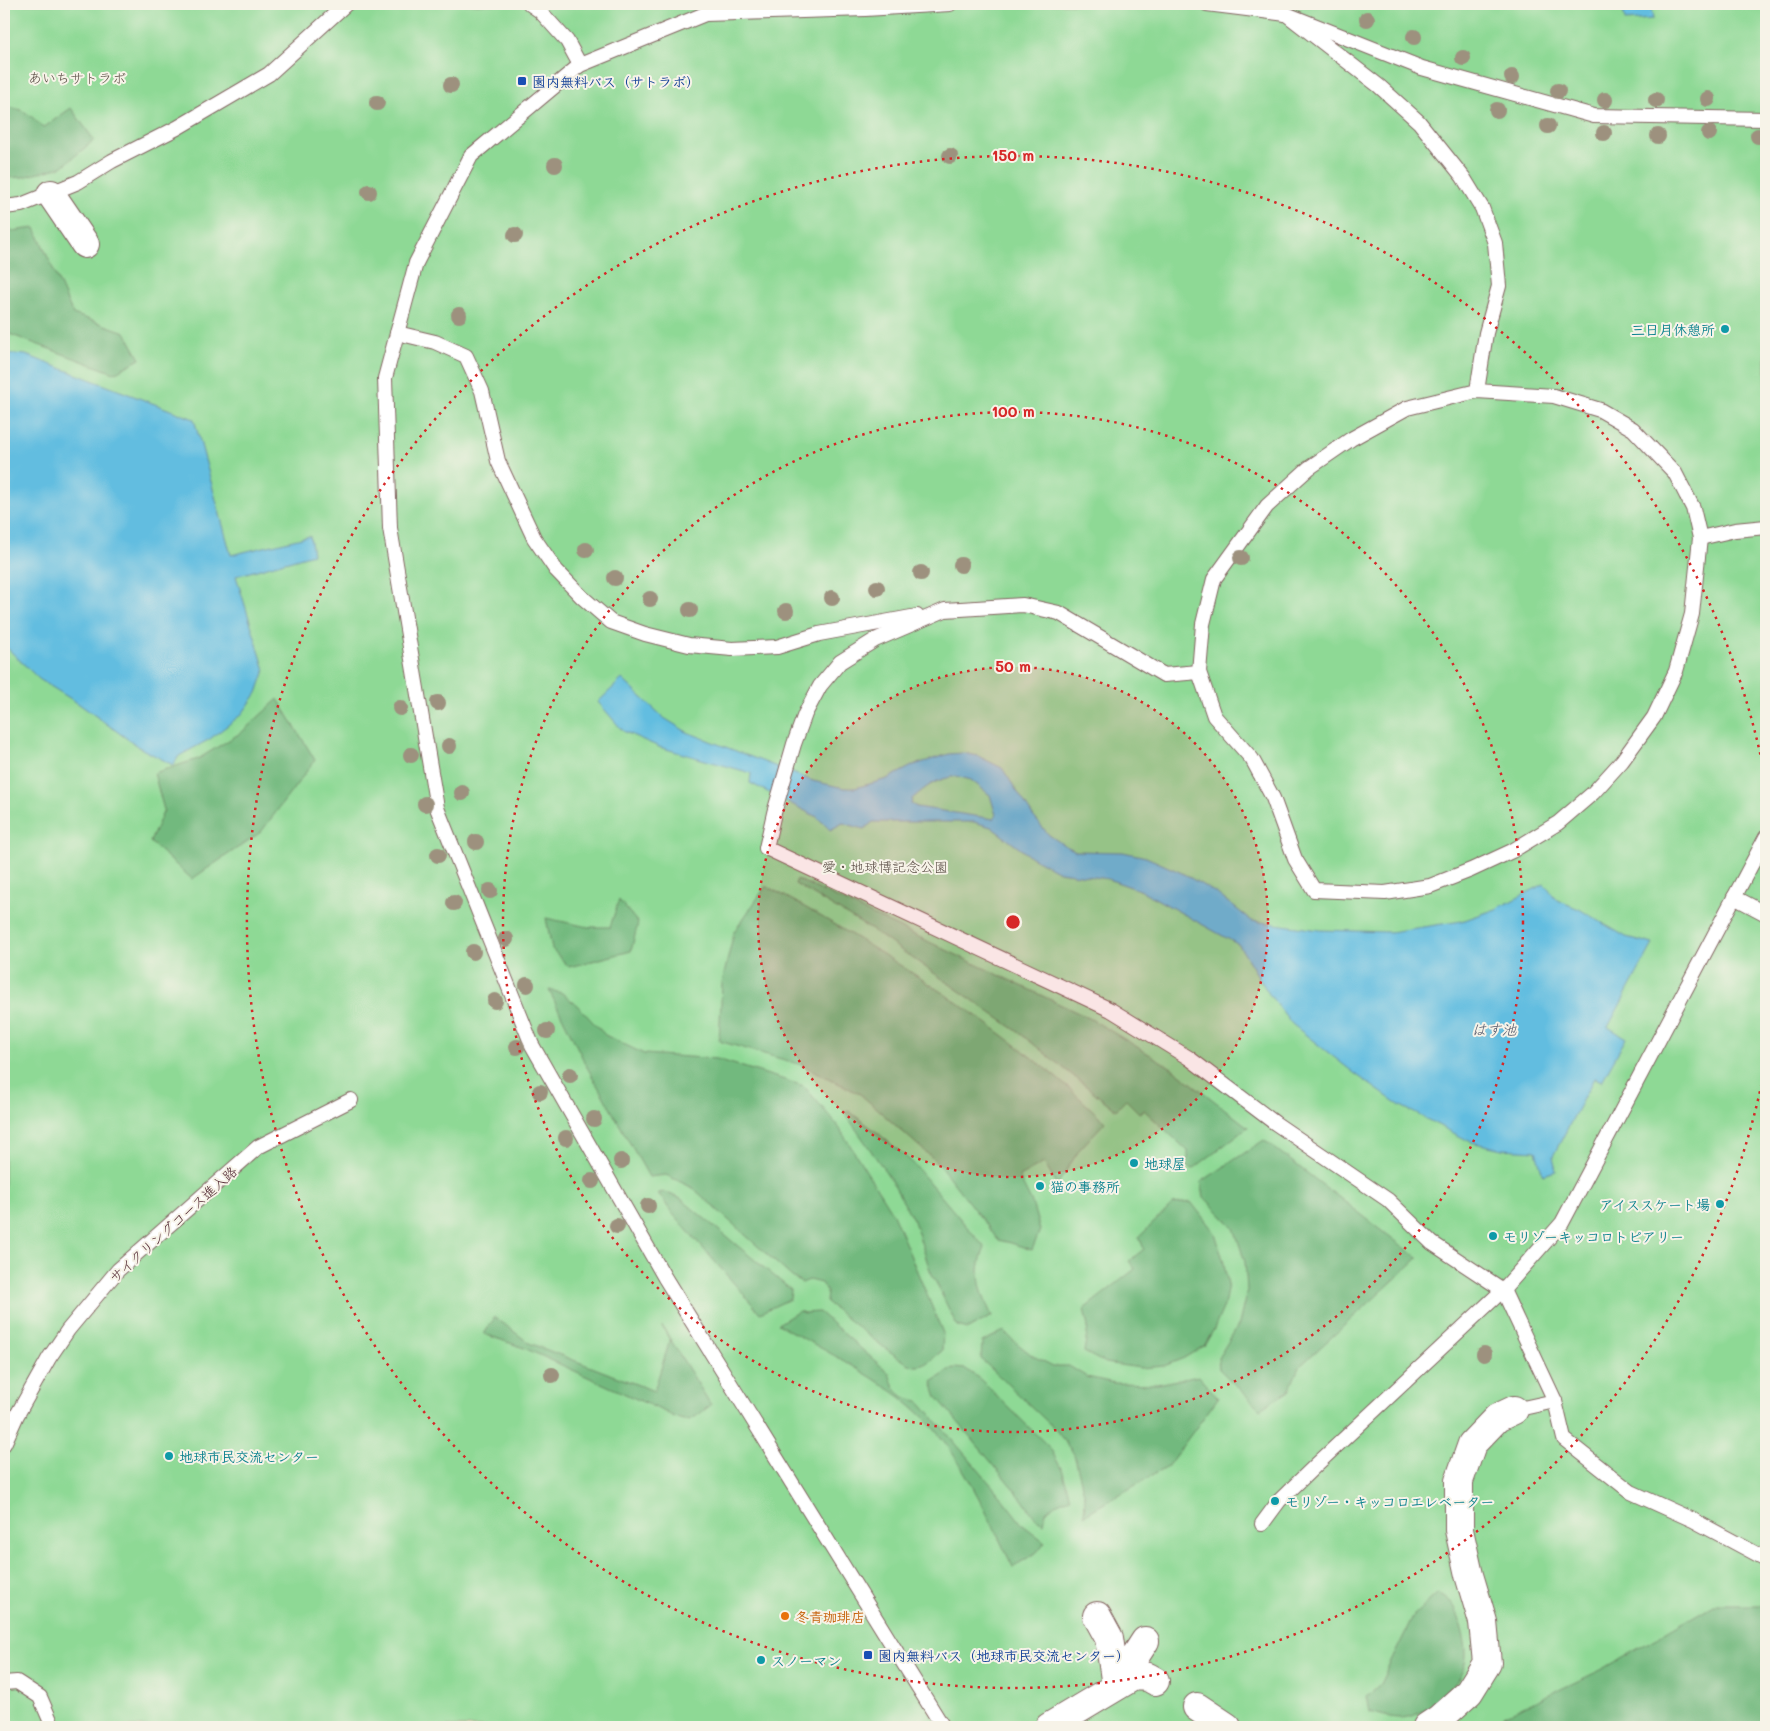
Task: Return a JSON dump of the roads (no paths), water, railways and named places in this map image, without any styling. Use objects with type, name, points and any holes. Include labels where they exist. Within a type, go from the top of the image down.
[{"type":"street","points":[[51,194],[85,244]]},
{"type":"street","points":[[1427,1727],[1439,1719],[1469,1692],[1487,1663],[1483,1622],[1469,1575],[1459,1530],[1459,1481],[1472,1444],[1497,1418],[1514,1410]]},
{"type":"street","points":[[1097,1616],[1109,1638],[1116,1686]]},
{"type":"street","points":[[1116,1686],[1145,1642]]},
{"type":"street","points":[[1049,1727],[1134,1676],[1148,1677],[1155,1681]]},
{"type":"street","points":[[1197,1708],[1227,1727]]},
{"type":"lane","points":[[4,207],[21,205],[78,182],[112,161],[177,128],[269,74],[346,4]]},
{"type":"lane","points":[[530,4],[540,11],[567,41],[580,66]]},
{"type":"lane","points":[[943,1727],[665,1278],[532,1045],[437,808],[390,528],[384,378],[416,263],[471,156],[580,66],[704,14],[865,9],[950,4]]},
{"type":"lane","points":[[1207,4],[1286,14],[1422,68],[1594,116],[1766,119]]},
{"type":"lane","points":[[1286,14],[1379,86],[1419,122],[1463,177],[1482,208],[1496,243],[1498,286],[1486,333],[1477,391]]},
{"type":"lane","points":[[397,333],[436,342],[466,356],[482,391],[498,461],[534,538],[556,570],[582,597],[611,622],[645,634],[689,645],[732,650],[777,647],[819,634],[945,610],[1023,605],[1058,613],[1164,675],[1199,672]]},
{"type":"lane","points":[[1477,391],[1554,396],[1600,410],[1633,430],[1676,473],[1693,508],[1700,538],[1692,614],[1676,671],[1654,717],[1622,761],[1592,793],[1558,823],[1512,851],[1430,886],[1384,893],[1314,890],[1296,859],[1273,798],[1252,759],[1214,716],[1199,672],[1203,624],[1214,579],[1267,506],[1309,468],[1351,439],[1406,408],[1477,391]]},
{"type":"lane","points":[[1700,538],[1735,530],[1766,527]]},
{"type":"lane","points":[[945,610],[875,640],[840,662],[820,686],[804,714],[775,808],[766,848],[1110,1010],[1189,1058],[1275,1123],[1388,1200],[1432,1243],[1504,1290],[1555,1400],[1564,1439],[1631,1492],[1693,1520],[1766,1559]]},
{"type":"lane","points":[[1262,1524],[1279,1501],[1504,1290],[1562,1223],[1766,837]]},
{"type":"lane","points":[[1734,897],[1766,914]]},
{"type":"lane","name":"サイクリングコース進入路","points":[[4,1444],[22,1407],[63,1337],[118,1270],[258,1146],[351,1100]]},
{"type":"lane","points":[[1514,1410],[1555,1400]]},
{"type":"lane","points":[[4,1683],[17,1682],[40,1697],[53,1727]]},
{"type":"water","points":[[1622,4],[1650,4],[1653,19],[1625,21]]},
{"type":"water","points":[[4,353],[26,355],[194,419],[231,555],[310,536],[313,554],[236,576],[265,670],[257,693],[242,714],[210,739],[179,756],[173,765],[140,748],[79,704],[39,679],[4,645]]},
{"type":"water","name":"はす池","points":[[622,679],[664,718],[687,732],[813,781],[844,788],[855,788],[887,779],[914,765],[949,754],[963,753],[978,756],[1002,768],[1033,816],[1049,835],[1064,845],[1076,851],[1123,852],[1146,857],[1182,873],[1216,893],[1252,921],[1320,930],[1390,932],[1462,921],[1496,909],[1544,884],[1557,900],[1579,909],[1626,937],[1653,944],[1608,1027],[1626,1038],[1602,1081],[1594,1078],[1553,1156],[1556,1171],[1543,1175],[1536,1151],[1502,1149],[1471,1142],[1399,1105],[1354,1073],[1292,1024],[1269,994],[1239,945],[1142,891],[1108,879],[1059,872],[1031,857],[991,827],[974,822],[873,822],[864,829],[843,823],[830,830],[817,817],[750,783],[751,773],[659,747],[623,731],[598,702]],"holes":[[[956,776],[971,780],[990,795],[996,815],[994,819],[917,807],[911,804],[912,799],[937,781]]]},
{"type":"place","name":"園内無料バス（サトラボ）","points":[[522,81]]},
{"type":"place","name":"三日月休憩所","points":[[1725,329]]},
{"type":"place","name":"地球屋","points":[[1134,1163]]},
{"type":"place","name":"猫の事務所","points":[[1040,1186]]},
{"type":"place","name":"アイススケート場","points":[[1720,1204]]},
{"type":"place","name":"モリゾーキッコロトピアリー","points":[[1493,1236]]},
{"type":"place","name":"地球市民交流センター","points":[[169,1456]]},
{"type":"place","name":"モリゾー・キッコロエレベーター","points":[[1275,1501]]},
{"type":"place","name":"冬青珈琲店","points":[[785,1616]]},
{"type":"place","name":"園内無料バス（地球市民交流センター）","points":[[868,1655]]},
{"type":"place","name":"スノーマン","points":[[761,1660]]},
{"type":"park label","name":"あいちサトラボ","points":[[77,77]]},
{"type":"park label","name":"愛・地球博記念公園","points":[[885,866]]}]
